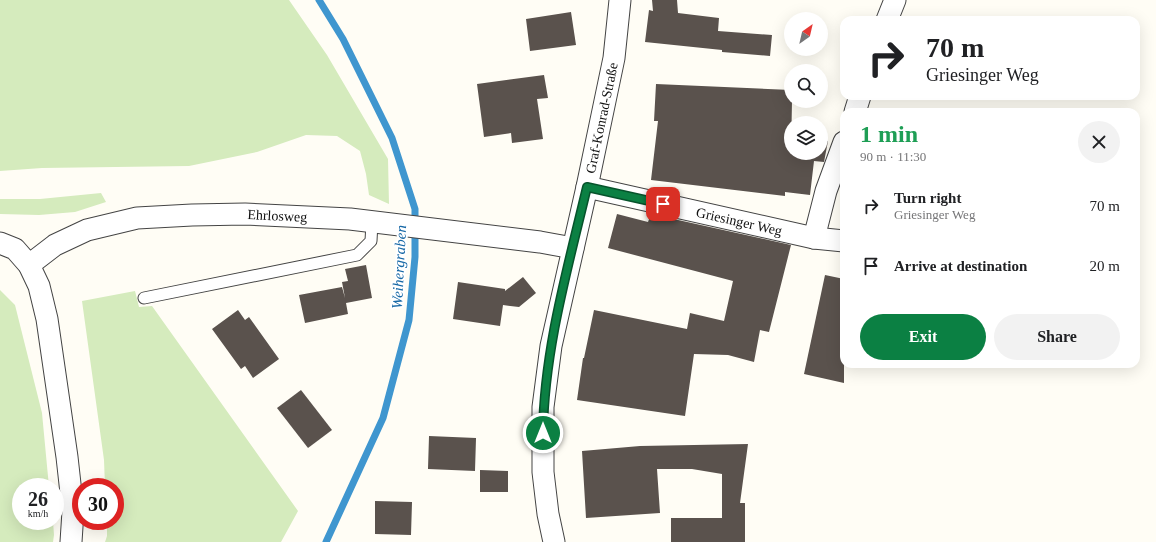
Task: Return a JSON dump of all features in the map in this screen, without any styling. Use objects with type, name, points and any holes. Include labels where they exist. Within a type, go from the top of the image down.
[{"type":"street","name":"Graf-Konrad-Straße","points":[[554,542],[548,514],[543,472],[543,408],[551,346],[614,58],[620,0]]},
{"type":"street","points":[[889,16],[895,0]]},
{"type":"street","points":[[814,238],[826,191],[840,153]]},
{"type":"street","name":"Griesinger Weg","points":[[587,187],[814,238],[840,241]]},
{"type":"street","name":"Ehrlosweg","points":[[29,265],[55,245],[87,230],[138,218],[192,215],[245,214],[350,219],[540,242],[573,248]]},
{"type":"street","points":[[0,243],[15,249],[29,265],[39,286],[47,319],[67,457],[73,511],[71,542]]},
{"type":"lane","points":[[144,298],[357,254],[371,241],[381,223]]},
{"type":"green space","points":[[0,0],[289,0],[327,55],[388,159],[389,204],[369,195],[366,174],[360,151],[337,136],[306,135],[257,152],[189,166],[42,168],[0,171]]},
{"type":"green space","points":[[101,193],[106,202],[75,212],[39,215],[0,214],[0,199],[40,199]]},
{"type":"green space","points":[[0,290],[15,305],[42,413],[48,478],[12,478],[12,530],[54,530],[54,535],[53,542],[0,542]]},
{"type":"green space","points":[[135,291],[139,307],[152,306],[298,511],[281,542],[105,542],[107,530],[124,530],[124,478],[105,478],[104,460],[82,301]]},
{"type":"building","points":[[652,0],[677,0],[678,13],[719,18],[718,31],[772,35],[770,56],[722,52],[722,50],[645,42],[649,10],[653,11]]},
{"type":"building","points":[[571,12],[576,45],[530,51],[526,19]]},
{"type":"building","points":[[544,75],[548,98],[537,99],[543,139],[512,143],[511,133],[484,137],[477,84]]},
{"type":"building","points":[[656,84],[784,90],[784,108],[792,108],[792,116],[784,116],[784,160],[824,160],[824,162],[814,161],[810,195],[785,192],[785,196],[651,180],[658,121],[654,121]]},
{"type":"building","points":[[617,214],[648,222],[651,214],[791,245],[769,332],[760,330],[754,362],[728,355],[694,354],[685,416],[577,400],[583,358],[594,310],[687,329],[690,313],[724,321],[733,281],[608,248]]},
{"type":"building","points":[[366,265],[372,298],[346,303],[348,314],[305,323],[299,295],[342,287],[345,298],[342,282],[348,281],[345,269]]},
{"type":"building","points":[[825,275],[840,278],[840,368],[844,368],[844,383],[804,374]]},
{"type":"building","points":[[523,277],[536,293],[519,307],[503,305],[500,326],[453,319],[458,282],[505,289],[505,291]]},
{"type":"building","points":[[238,310],[245,320],[249,317],[279,359],[253,378],[245,366],[241,369],[212,329]]},
{"type":"building","points":[[301,390],[332,430],[308,448],[277,408]]},
{"type":"building","points":[[429,436],[476,438],[475,471],[428,469]]},
{"type":"building","points":[[748,444],[740,503],[745,503],[745,542],[671,542],[671,518],[722,518],[722,474],[692,469],[657,469],[660,513],[586,518],[582,451],[640,446]]},
{"type":"building","points":[[480,470],[508,471],[508,492],[480,492]]},
{"type":"building","points":[[375,501],[412,502],[411,535],[375,534]]},
{"type":"waterway","name":"Weihergraben","points":[[319,0],[343,39],[392,138],[415,209],[415,257],[409,320],[383,418],[326,542]]},
{"type":"route","points":[[543,433],[543,408],[551,346],[587,187],[663,204]]}]
